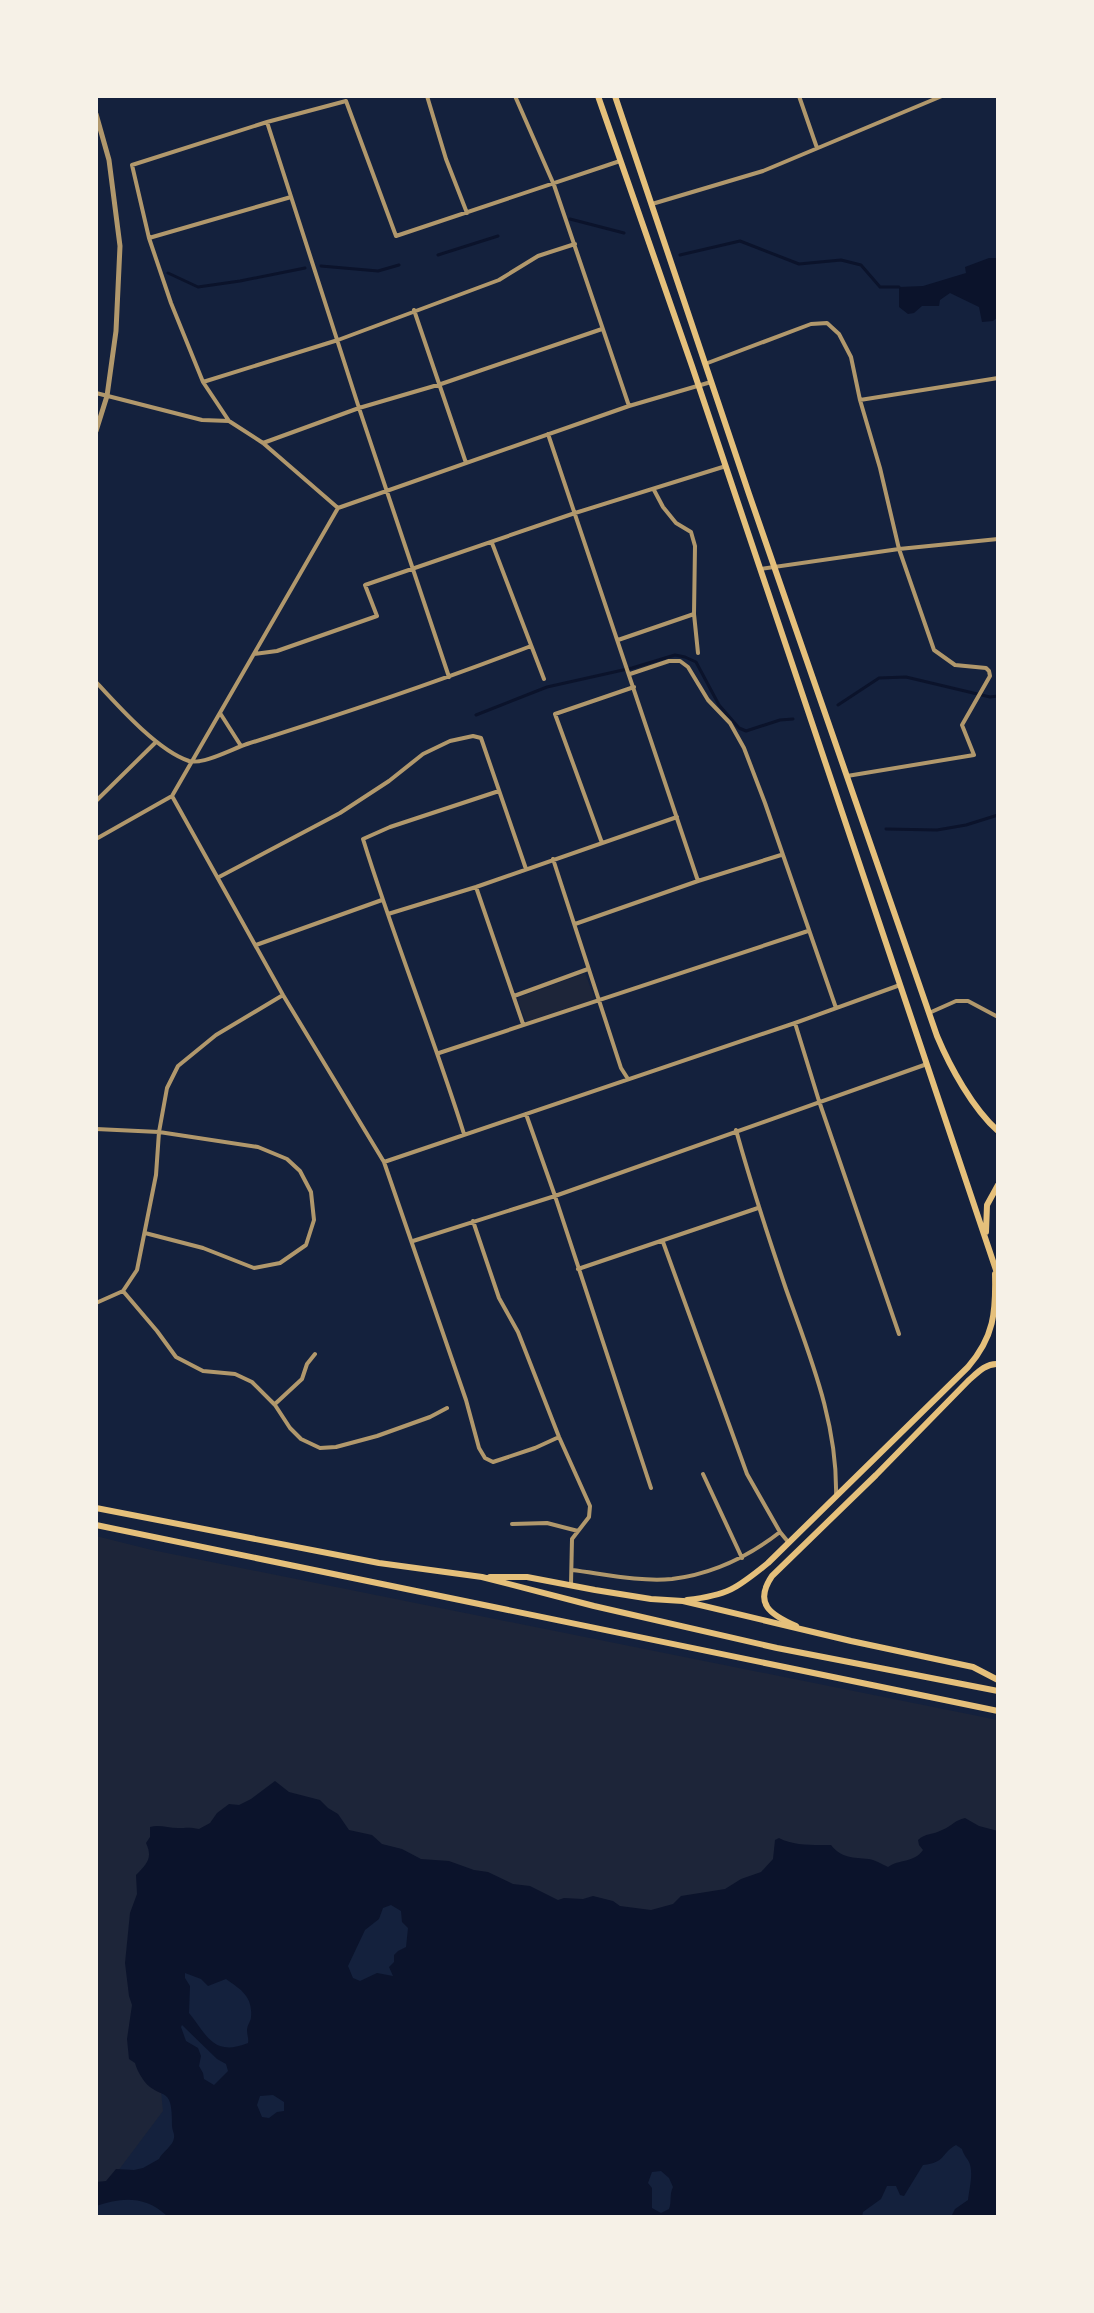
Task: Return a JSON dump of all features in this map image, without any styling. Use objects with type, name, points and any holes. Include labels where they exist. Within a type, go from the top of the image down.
[{"type":"main road","points":[[598,96],[726,466],[998,1276]]},
{"type":"main road","points":[[615,96],[929,1013],[945,1055],[988,1122],[998,1131]]},
{"type":"main road","points":[[683,1601],[711,1597],[740,1586],[836,1499],[981,1352],[990,1335],[993,1316],[994,1266],[985,1219],[987,1205],[998,1185]]},
{"type":"main road","points":[[799,1627],[767,1609],[763,1598],[772,1576],[968,1381],[980,1370],[998,1364]]},
{"type":"main road","points":[[96,1508],[379,1563],[482,1577],[777,1648],[998,1691]]},
{"type":"main road","points":[[96,1525],[998,1711]]},
{"type":"main road","points":[[482,1577],[527,1577],[651,1599],[683,1601],[973,1667],[998,1680]]},
{"type":"street","points":[[427,96],[446,159],[467,213]]},
{"type":"street","points":[[515,96],[554,185],[629,406]]},
{"type":"street","points":[[799,96],[817,148]]},
{"type":"street","points":[[651,205],[763,171],[942,96]]},
{"type":"street","points":[[338,508],[263,443],[229,421],[203,382],[149,238],[132,165],[267,122],[346,101],[396,236],[620,161]]},
{"type":"street","points":[[96,114],[109,160],[120,246],[116,331],[107,396],[96,431]]},
{"type":"street","points":[[267,122],[449,677]]},
{"type":"street","points":[[149,238],[291,197]]},
{"type":"street","points":[[203,382],[338,340],[499,280],[538,256],[575,244]]},
{"type":"street","points":[[414,310],[466,463]]},
{"type":"street","points":[[705,364],[811,324],[827,323],[839,334],[851,357],[899,549],[934,650],[955,665],[986,668],[989,671],[990,676],[962,725],[974,755],[847,776]]},
{"type":"street","points":[[263,443],[359,408],[441,384],[602,329]]},
{"type":"street","points":[[860,400],[998,378]]},
{"type":"street","points":[[96,839],[172,796],[338,508],[629,406],[711,382]]},
{"type":"street","points":[[96,393],[202,420],[229,421]]},
{"type":"street","points":[[548,434],[698,881]]},
{"type":"street","points":[[254,654],[277,651],[377,616],[365,585],[575,513],[726,466]]},
{"type":"street","points":[[654,490],[676,523],[691,532],[695,546],[694,614],[698,653]]},
{"type":"street","points":[[760,569],[899,549],[998,539]]},
{"type":"street","points":[[492,542],[544,679]]},
{"type":"street","points":[[618,640],[694,614]]},
{"type":"street","points":[[96,682],[156,742],[190,761],[203,761],[531,646]]},
{"type":"street","points":[[630,673],[669,661],[680,661],[688,667],[708,700],[730,723],[744,748],[765,803],[836,1008]]},
{"type":"street","points":[[602,843],[555,714],[634,687]]},
{"type":"street","points":[[220,713],[241,746]]},
{"type":"street","points":[[219,877],[340,813],[423,754],[450,741],[473,736],[481,738],[526,869]]},
{"type":"street","points":[[96,801],[156,742]]},
{"type":"street","points":[[464,1134],[439,1053],[382,900],[363,839],[499,791]]},
{"type":"street","points":[[172,796],[283,995],[384,1162],[466,1400],[479,1448],[485,1458],[493,1462],[559,1437]]},
{"type":"street","points":[[388,914],[476,887],[677,817]]},
{"type":"street","points":[[575,924],[781,854]]},
{"type":"street","points":[[553,859],[621,1068],[628,1079]]},
{"type":"street","points":[[476,887],[524,1025]]},
{"type":"street","points":[[256,945],[382,900]]},
{"type":"street","points":[[439,1053],[808,931]]},
{"type":"street","points":[[514,996],[588,969]]},
{"type":"street","points":[[384,1162],[901,985]]},
{"type":"street","points":[[96,1303],[123,1291],[137,1270],[156,1175],[159,1132],[167,1088],[178,1066],[216,1035],[283,995]]},
{"type":"street","points":[[929,1013],[956,1001],[968,1001],[998,1017]]},
{"type":"street","points":[[795,1023],[899,1334]]},
{"type":"street","points":[[413,1241],[555,1196],[927,1064]]},
{"type":"street","points":[[526,1114],[651,1488]]},
{"type":"street","points":[[96,1129],[159,1132],[258,1147],[287,1159],[300,1171],[311,1192],[314,1220],[306,1245],[280,1263],[254,1268],[203,1248],[145,1233]]},
{"type":"street","points":[[736,1130],[758,1208],[822,1391],[831,1431],[836,1499]]},
{"type":"street","points":[[578,1269],[758,1208]]},
{"type":"street","points":[[473,1221],[499,1298],[518,1332],[590,1506],[589,1517],[572,1539],[571,1584]]},
{"type":"street","points":[[663,1242],[747,1474],[789,1543]]},
{"type":"street","points":[[123,1291],[176,1357],[203,1371],[235,1374],[252,1382],[275,1405],[301,1439],[320,1448],[377,1436],[447,1408]]},
{"type":"street","points":[[275,1405],[302,1379],[307,1364],[315,1354]]},
{"type":"street","points":[[703,1474],[742,1558]]},
{"type":"street","points":[[512,1524],[547,1523],[578,1531]]},
{"type":"street","points":[[572,1570],[621,1577],[670,1579],[742,1558],[780,1532]]},
{"type":"shaded area","points":[[998,258],[998,317],[993,321],[982,322],[979,307],[950,293],[940,300],[939,306],[922,306],[914,313],[908,314],[899,307],[899,287],[923,286],[966,273],[965,267]]},
{"type":"shaded area","points":[[585,973],[595,999],[526,1022],[517,998]]},
{"type":"shaded area","points":[[96,1536],[152,1550],[998,1720],[998,1878],[903,1882],[752,1876],[647,1935],[278,1828],[141,1882],[163,2111],[103,2191],[96,2194]]},
{"type":"shaded area","points":[[275,1781],[289,1792],[320,1800],[338,1814],[349,1830],[372,1835],[382,1844],[402,1849],[421,1859],[449,1861],[488,1872],[513,1884],[530,1886],[558,1900],[593,1896],[620,1906],[651,1910],[673,1904],[681,1896],[725,1889],[761,1872],[773,1859],[775,1840],[779,1838],[798,1844],[831,1845],[844,1855],[888,1867],[919,1854],[923,1850],[918,1840],[921,1838],[965,1818],[998,1831],[998,2217],[951,2217],[955,2209],[968,2200],[971,2176],[969,2162],[956,2145],[940,2160],[923,2165],[904,2196],[900,2195],[896,2186],[887,2186],[881,2199],[863,2212],[862,2217],[165,2217],[158,2209],[141,2201],[115,2201],[96,2206],[96,2182],[106,2181],[116,2169],[143,2168],[159,2159],[174,2138],[169,2100],[139,2074],[135,2063],[129,2059],[127,2039],[132,2005],[125,1963],[130,1913],[137,1894],[136,1875],[149,1857],[146,1843],[150,1837],[150,1827],[199,1829],[210,1823],[229,1804],[239,1805]],"holes":[[[391,1905],[401,1911],[402,1922],[408,1928],[406,1947],[394,1955],[394,1962],[389,1967],[393,1976],[377,1973],[360,1981],[353,1978],[348,1966],[365,1930],[379,1919],[383,1908]],[[185,1973],[201,1979],[208,1986],[226,1979],[244,1994],[251,2010],[248,2043],[227,2047],[212,2042],[206,2036],[189,2013],[190,1986]],[[181,2027],[226,2064],[228,2071],[214,2085],[204,2079],[199,2066],[201,2056],[198,2048],[186,2041]],[[273,2095],[284,2102],[284,2111],[269,2118],[262,2117],[257,2105],[260,2096]],[[661,2171],[669,2178],[673,2187],[669,2209],[661,2213],[652,2208],[652,2188],[648,2183],[652,2172]]]},
{"type":"waterway","points":[[570,219],[624,233]]},
{"type":"waterway","points":[[438,255],[498,236]]},
{"type":"waterway","points":[[680,255],[740,241],[799,264],[841,260],[861,265],[880,287],[899,287]]},
{"type":"waterway","points":[[321,266],[378,271],[399,265]]},
{"type":"waterway","points":[[168,273],[198,287],[305,268]]},
{"type":"waterway","points":[[476,715],[547,687],[675,655],[696,662],[719,705],[739,728],[746,731],[793,719]]},
{"type":"waterway","points":[[838,705],[879,678],[906,677],[990,697],[998,696]]},
{"type":"waterway","points":[[886,829],[937,830],[998,815]]}]
